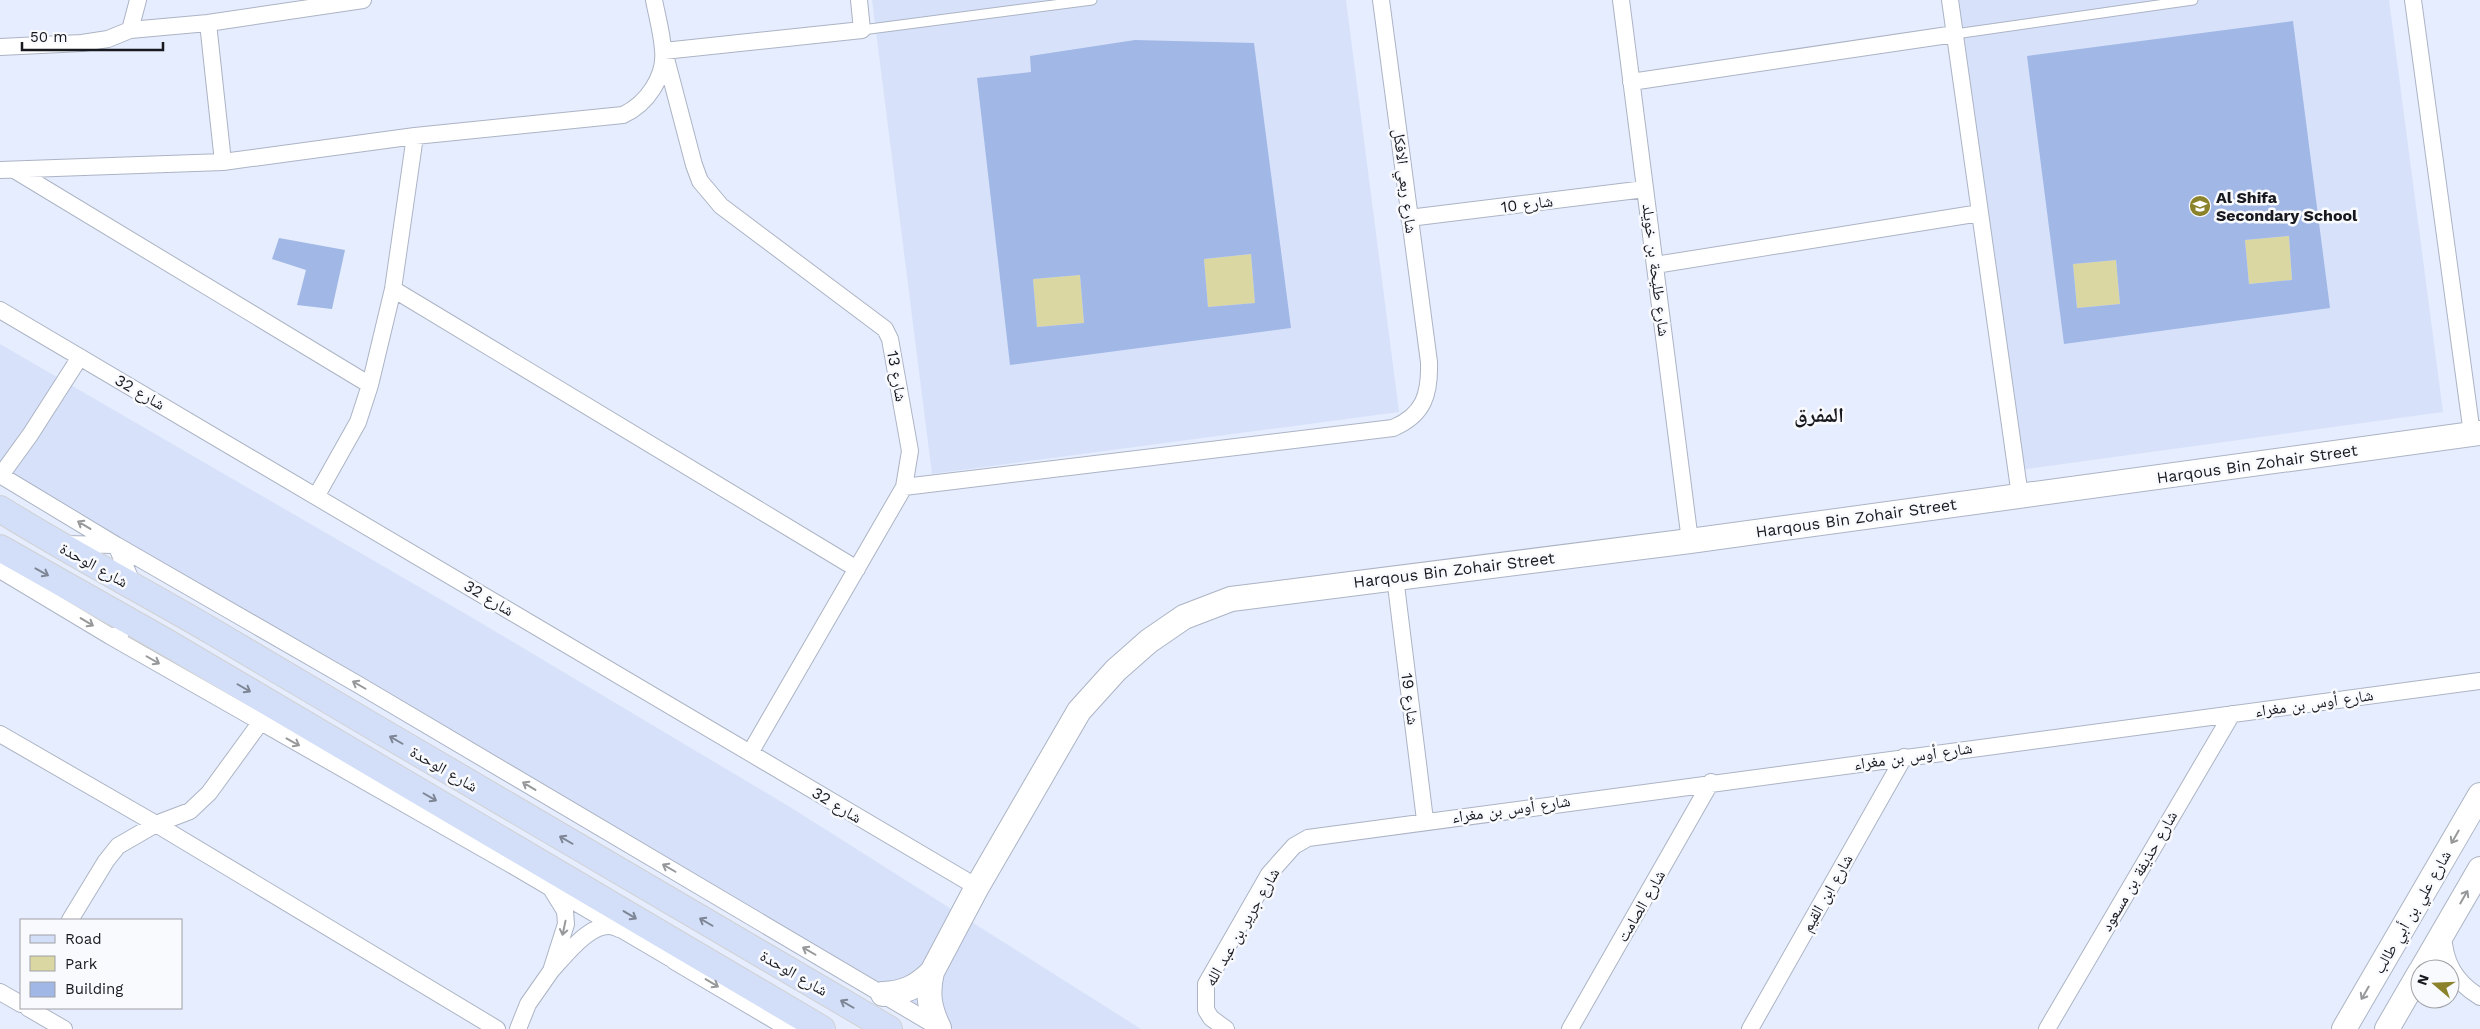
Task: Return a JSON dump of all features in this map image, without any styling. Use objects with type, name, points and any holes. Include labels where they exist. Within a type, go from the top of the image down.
[{"type":"main road","name":"شارع الوحدة","points":[[0,509],[55,544],[212,631],[889,1029]]},
{"type":"main road","name":"شارع الوحدة","points":[[0,548],[168,643],[822,1029]]},
{"type":"main road","points":[[168,643],[215,663],[226,663],[230,658],[230,652],[212,631]]},
{"type":"street","points":[[130,30],[138,0]]},
{"type":"street","points":[[0,47],[108,40],[130,30],[208,23],[363,0]]},
{"type":"street","name":"شارع 13","points":[[654,0],[664,51],[700,181],[721,206],[884,329],[890,339],[910,451],[904,487],[750,753]]},
{"type":"street","points":[[8,170],[223,162],[415,136],[623,115],[641,105],[650,93],[661,70],[664,51],[862,30],[859,0]]},
{"type":"street","name":"شارع ربعي الافكل","points":[[904,487],[1393,428],[1408,422],[1421,407],[1428,388],[1429,362],[1381,0]]},
{"type":"street","name":"شارع طليحة بن خويلد","points":[[1621,0],[1690,541]]},
{"type":"street","points":[[1950,0],[2020,496]]},
{"type":"street","points":[[2413,0],[2476,434]]},
{"type":"street","points":[[208,23],[223,162]]},
{"type":"street","points":[[1631,82],[1955,34]]},
{"type":"street","points":[[317,495],[358,422],[370,385],[393,289],[415,136]]},
{"type":"street","points":[[8,170],[370,385]]},
{"type":"street","name":"شارع 10","points":[[1409,218],[1645,189]]},
{"type":"street","points":[[1655,265],[1980,213]]},
{"type":"street","points":[[393,289],[857,569]]},
{"type":"street","name":"شارع 32","points":[[0,310],[317,495],[977,887]]},
{"type":"street","points":[[80,358],[30,435],[0,475],[940,1028]]},
{"type":"street","name":"Harqous Bin Zohair Street","points":[[932,972],[977,887],[1079,711],[1116,670],[1149,641],[1184,617],[1231,599],[1690,541],[2476,434]]},
{"type":"street","points":[[55,544],[116,544]]},
{"type":"street","points":[[116,544],[134,587]]},
{"type":"street","points":[[0,570],[260,723],[548,884],[621,930],[789,1029]]},
{"type":"street","name":"شارع 19","points":[[1395,577],[1425,820]]},
{"type":"street","points":[[110,636],[168,643]]},
{"type":"street","name":"شارع أوس بن مغراء","points":[[1345,831],[2480,681]]},
{"type":"street","name":"شارع حذيفة بن مسعود","points":[[2047,1029],[2232,714]]},
{"type":"street","points":[[71,919],[106,861],[118,846],[156,824],[190,811],[209,793],[260,723]]},
{"type":"street","points":[[0,734],[156,824],[497,1029]]},
{"type":"street","name":"شارع ابن القيم","points":[[1750,1029],[1904,757]]},
{"type":"street","name":"شارع الصامت","points":[[1570,1029],[1711,782]]},
{"type":"street","name":"شارع علي بن أبي طالب","points":[[2344,1029],[2480,795]]},
{"type":"street","points":[[480,826],[510,864]]},
{"type":"street","name":"شارع جرير بن عبد الله","points":[[1225,1028],[1211,1018],[1206,1010],[1206,984],[1269,874],[1294,846],[1308,838],[1345,831]]},
{"type":"street","points":[[2428,959],[2480,869]]},
{"type":"street","points":[[548,884],[565,910],[566,924],[551,971]]},
{"type":"street","points":[[518,1029],[528,1004],[551,971],[580,939],[595,930],[615,926],[621,930]]},
{"type":"street","points":[[2443,933],[2443,947],[2454,974],[2477,996]]},
{"type":"street","points":[[670,958],[706,961]]},
{"type":"street","points":[[882,994],[897,994],[910,990],[932,972]]},
{"type":"street","points":[[932,972],[929,986],[929,1001],[940,1028]]},
{"type":"street","points":[[0,992],[20,1002]]},
{"type":"street","points":[[2460,993],[2477,996]]},
{"type":"street","points":[[2387,1029],[2410,1000]]},
{"type":"street","points":[[30,1009],[64,1029]]},
{"type":"lane","points":[[862,30],[1092,0]]},
{"type":"lane","points":[[1955,34],[2193,0]]},
{"type":"shaded area","points":[[872,0],[1346,0],[1399,412],[932,474]]},
{"type":"shaded area","name":"Al Shifa Secondary School","points":[[1958,0],[2389,0],[2443,412],[2020,470]]},
{"type":"shaded area","points":[[0,344],[471,617],[790,807],[1141,1029],[927,1029],[0,485]]},
{"type":"green space","points":[[2289,236],[2292,280],[2249,284],[2245,240]]},
{"type":"green space","points":[[1251,254],[1255,303],[1208,307],[1204,259]]},
{"type":"green space","points":[[2116,260],[2120,304],[2077,308],[2073,264]]},
{"type":"green space","points":[[1080,275],[1084,323],[1037,327],[1033,279]]},
{"type":"building","points":[[2293,21],[2330,308],[2064,344],[2027,56]],"holes":[[[2289,236],[2292,280],[2249,284],[2245,240]],[[2116,260],[2120,304],[2077,308],[2073,264]]]},
{"type":"building","points":[[1135,40],[1254,43],[1291,328],[1010,365],[977,78],[1031,72],[1030,56]],"holes":[[[1251,254],[1255,303],[1208,307],[1204,259]],[[1080,275],[1084,323],[1037,327],[1033,279]]]},
{"type":"building","points":[[279,238],[345,250],[332,309],[297,305],[306,270],[272,259]]},
{"type":"place","name":"Al Shifa Secondary School","points":[[2200,206]]},
{"type":"district","name":"المفرق","points":[[1819,414]]}]
